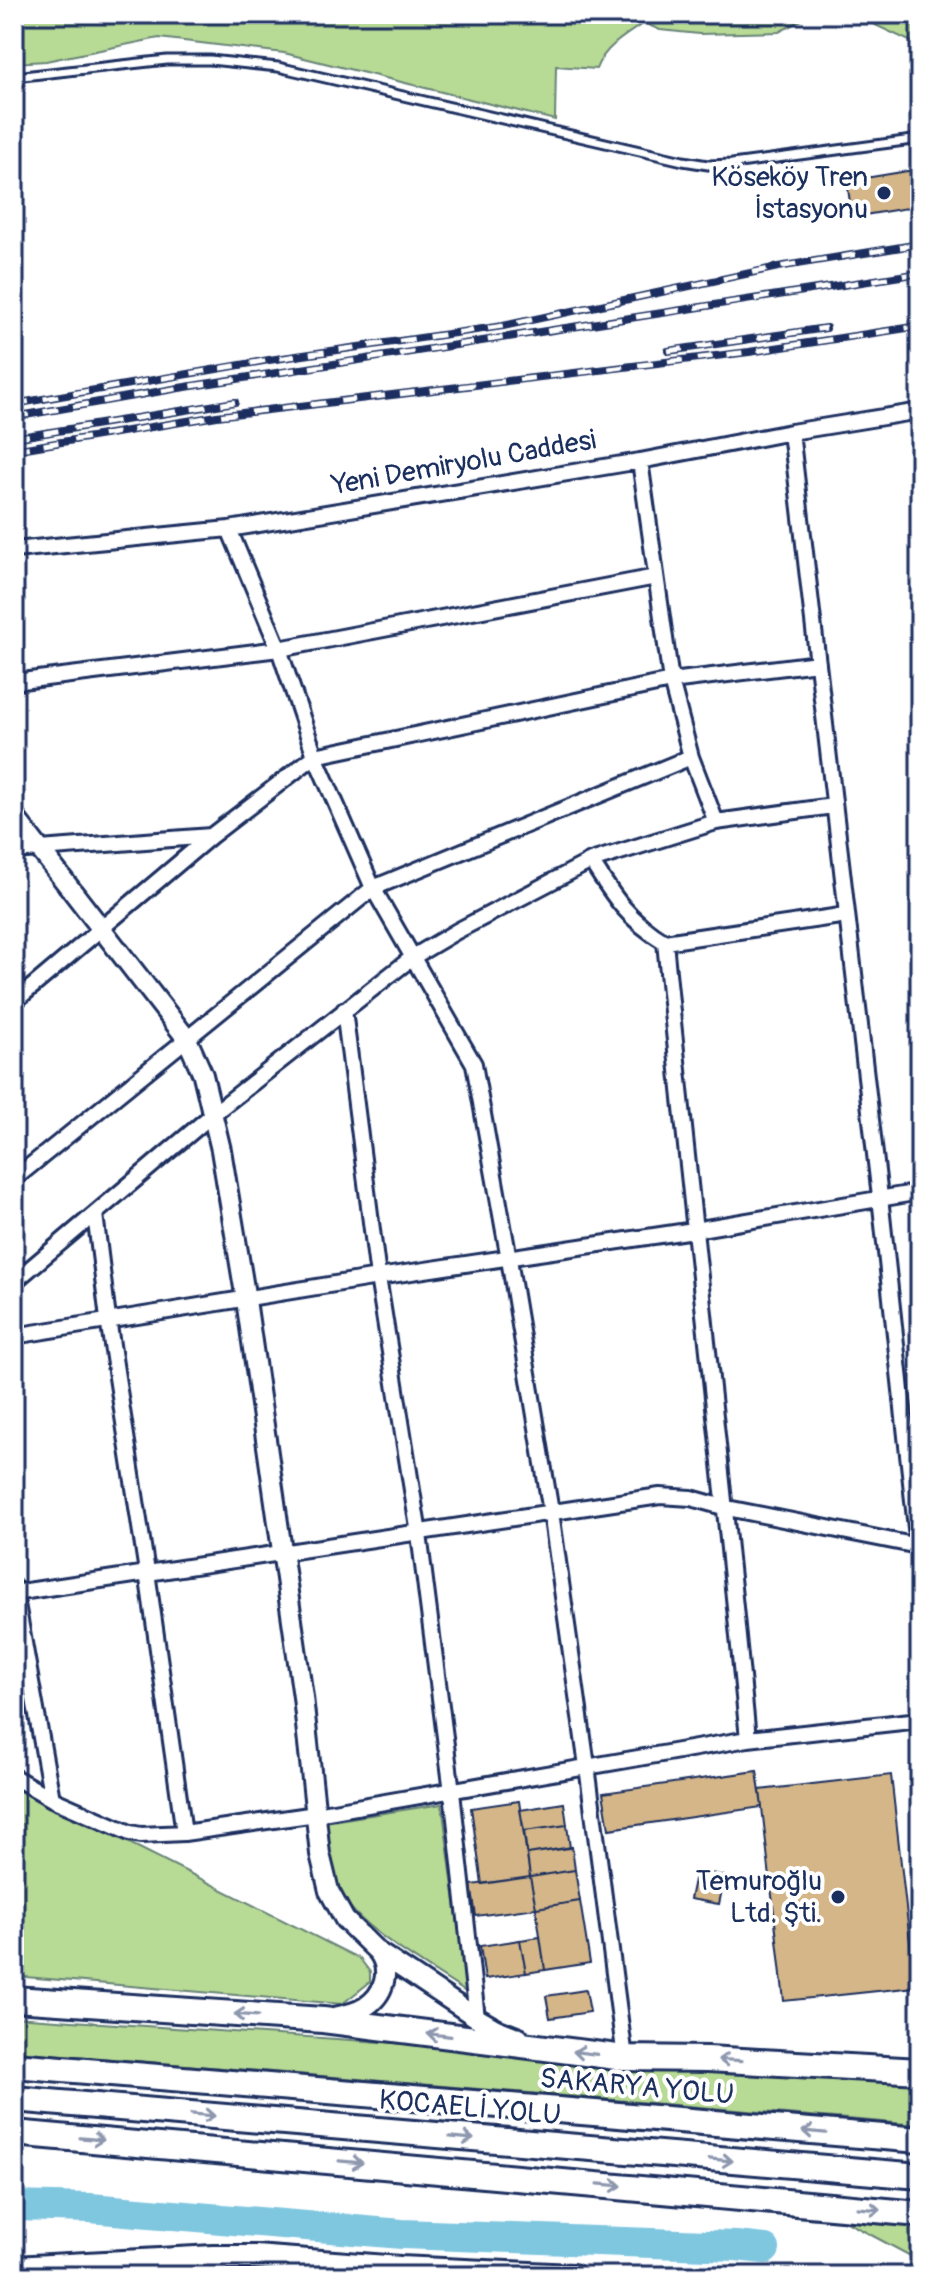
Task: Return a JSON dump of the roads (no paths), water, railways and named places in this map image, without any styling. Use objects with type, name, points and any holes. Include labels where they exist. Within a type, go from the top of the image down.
[{"type":"highway","points":[[14,1999],[323,2020],[625,2058],[708,2059],[920,2071]]},
{"type":"highway","name":"SAKARYA YOLU","points":[[14,2065],[920,2140]]},
{"type":"highway","name":"KOCAELİ YOLU","points":[[14,2099],[920,2176]]},
{"type":"highway","points":[[14,2133],[920,2214]]},
{"type":"main road","points":[[14,2268],[255,2257],[573,2276]]},
{"type":"main road","points":[[98,2276],[213,2269],[365,2276]]},
{"type":"street","name":"Yeni Demiryolu Caddesi","points":[[14,550],[229,529],[920,411]]},
{"type":"street","points":[[791,432],[920,1565]]},
{"type":"street","points":[[640,461],[671,681],[691,757],[716,822]]},
{"type":"street","points":[[229,529],[279,649],[315,756],[373,888],[474,1064],[551,1512],[625,2058]]},
{"type":"street","points":[[14,682],[279,649],[656,577]]},
{"type":"street","points":[[14,1002],[211,836],[315,756],[671,681],[818,663]]},
{"type":"street","points":[[14,1179],[373,888],[691,757]]},
{"type":"street","points":[[14,1282],[213,1114],[344,1010],[413,957],[457,931],[591,861],[716,822],[833,806]]},
{"type":"street","points":[[14,816],[187,1039],[203,1075],[221,1150],[246,1300],[303,1697],[320,1854],[329,1891],[345,1920],[394,1964],[496,2029],[544,2049]]},
{"type":"street","points":[[14,851],[211,836]]},
{"type":"street","points":[[591,861],[624,910],[637,924],[665,942],[847,915]]},
{"type":"street","points":[[665,942],[694,1230],[727,1508],[748,1739]]},
{"type":"street","points":[[344,1010],[378,1277],[419,1534],[477,2018]]},
{"type":"street","points":[[14,1336],[920,1192]]},
{"type":"street","points":[[95,1214],[184,1833]]},
{"type":"street","points":[[52,1799],[14,1590],[283,1554],[660,1496],[691,1498],[918,1546]]},
{"type":"street","points":[[14,1777],[52,1799],[130,1833],[184,1833],[452,1792],[748,1739],[920,1720]]},
{"type":"street","points":[[323,2020],[363,2009],[378,1995],[385,1972],[384,1961],[378,1952]]},
{"type":"lane","points":[[14,77],[167,60],[210,60],[278,67],[708,165],[920,139]]},
{"type":"waterway","points":[[14,2206],[90,2208],[402,2234],[765,2249]]},
{"type":"railway","points":[[14,404],[269,360],[503,326],[778,267],[920,244]]},
{"type":"railway","points":[[14,417],[179,388],[920,273]]},
{"type":"railway","points":[[14,450],[217,416],[749,352],[920,326]]},
{"type":"railway","points":[[668,351],[826,328]]},
{"type":"railway","points":[[14,438],[235,402]]},
{"type":"place","name":"Köseköy Tren İstasyonu","points":[[884,193]]},
{"type":"place","name":"Temuroğlu Ltd. Şti.","points":[[838,1897]]}]
